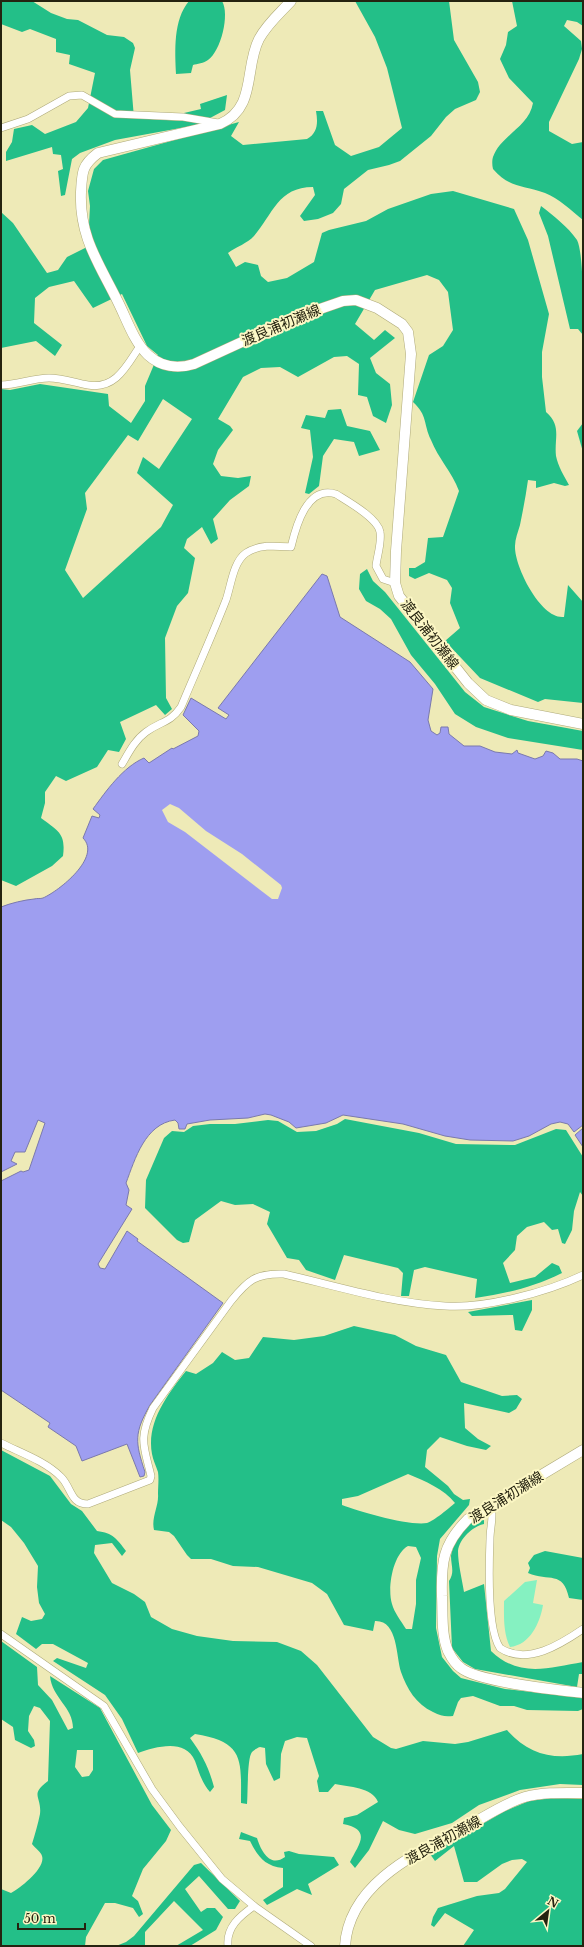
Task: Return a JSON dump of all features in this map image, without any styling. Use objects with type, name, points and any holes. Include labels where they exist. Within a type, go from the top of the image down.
[{"type":"main road","name":"渡良浦初瀬線","points":[[290,1],[266,28],[259,40],[243,103],[237,113],[229,120],[220,124],[98,153],[85,165],[82,172],[81,200],[83,227],[88,242],[140,346],[155,360],[169,366],[184,366],[312,311],[343,301],[356,300],[377,308],[402,324],[408,332],[412,354],[396,551],[396,583],[399,596],[477,693],[486,700],[511,710],[583,724]]},
{"type":"main road","name":"渡良浦初瀬線","points":[[583,1450],[491,1505],[464,1523],[454,1534],[446,1550],[442,1583],[444,1632],[448,1652],[460,1668],[478,1675],[583,1693]]},
{"type":"main road","name":"渡良浦初瀬線","points":[[345,1946],[351,1919],[360,1903],[383,1877],[395,1867],[441,1840],[513,1802],[526,1797],[543,1794],[583,1793]]},
{"type":"street","points":[[1,128],[28,119],[69,96],[82,95],[115,114],[182,118],[220,124]]},
{"type":"street","points":[[1,384],[40,378],[59,378],[90,386],[113,382],[119,376],[140,346]]},
{"type":"street","points":[[122,764],[133,745],[146,732],[172,719],[181,707],[226,599],[235,571],[244,555],[254,549],[262,547],[291,547],[305,509],[310,500],[317,495],[329,492],[336,494],[372,518],[380,531],[376,566],[383,579],[396,583]]},
{"type":"street","points":[[1,1443],[55,1471],[68,1484],[75,1499],[81,1504],[88,1504],[150,1480],[151,1476],[143,1445],[147,1421],[153,1408],[230,1301],[243,1286],[259,1276],[284,1274],[391,1299],[444,1306],[461,1306],[514,1298],[572,1280],[583,1275]]},
{"type":"street","points":[[491,1505],[493,1514],[490,1537],[491,1600],[494,1635],[500,1648],[516,1655],[534,1653],[550,1649],[563,1643],[583,1629]]},
{"type":"street","points":[[1,1634],[104,1706],[152,1789],[222,1879],[254,1906],[311,1946]]},
{"type":"street","points":[[228,1946],[229,1934],[232,1927],[243,1914],[254,1906]]},
{"type":"green space","points":[[1,1],[32,1],[51,13],[67,19],[78,20],[107,35],[124,37],[133,43],[135,48],[130,70],[134,118],[183,121],[184,113],[201,109],[200,104],[227,95],[225,110],[197,125],[115,140],[80,153],[72,159],[65,195],[61,196],[58,171],[63,169],[61,155],[53,154],[52,147],[6,161],[6,152],[12,142],[14,129],[32,125],[45,134],[76,122],[88,108],[95,73],[69,64],[70,55],[56,52],[56,39],[30,29],[22,32],[1,24]]},
{"type":"green space","points":[[189,1],[222,1],[225,14],[225,23],[217,49],[213,55],[206,61],[193,65],[191,73],[176,74],[176,36],[180,17]]},
{"type":"green space","points":[[355,1],[449,1],[454,40],[478,82],[480,92],[476,100],[455,109],[446,117],[431,136],[400,161],[368,170],[344,189],[341,204],[333,213],[318,219],[304,221],[300,216],[315,195],[313,187],[301,188],[284,197],[278,203],[254,236],[228,253],[236,267],[245,262],[258,265],[261,276],[268,282],[287,278],[314,262],[322,233],[366,221],[388,209],[431,194],[453,191],[514,209],[528,240],[549,314],[542,352],[542,377],[546,412],[551,417],[556,427],[556,456],[569,485],[565,486],[554,483],[536,488],[536,481],[528,480],[515,546],[516,555],[519,566],[530,590],[546,610],[555,616],[564,617],[568,585],[583,602],[583,703],[545,699],[538,702],[480,678],[445,641],[460,628],[450,603],[452,588],[447,580],[429,573],[415,579],[409,576],[409,568],[415,568],[425,562],[428,538],[443,537],[459,491],[453,478],[434,447],[421,411],[413,402],[429,355],[443,346],[453,330],[448,292],[439,280],[427,275],[375,290],[355,324],[374,340],[385,330],[395,338],[370,358],[376,373],[390,384],[392,405],[386,423],[373,416],[367,397],[358,395],[359,364],[347,356],[334,357],[298,377],[280,367],[261,368],[243,377],[218,419],[230,426],[233,430],[218,450],[213,464],[221,476],[238,478],[251,476],[249,486],[230,500],[213,519],[218,539],[211,544],[202,527],[187,539],[184,548],[195,558],[188,593],[177,606],[165,638],[166,698],[172,709],[165,715],[156,705],[120,722],[126,739],[119,752],[108,750],[97,767],[66,781],[56,776],[45,792],[45,803],[41,818],[60,833],[64,848],[63,856],[52,866],[16,886],[1,880],[1,389],[10,390],[40,384],[108,394],[109,406],[131,423],[145,401],[145,386],[158,355],[147,346],[122,294],[93,308],[74,281],[49,287],[35,298],[34,323],[62,345],[55,356],[36,341],[1,348],[1,212],[13,223],[47,273],[58,270],[67,257],[93,244],[89,225],[90,206],[88,191],[94,169],[103,160],[239,122],[231,136],[243,145],[307,139],[311,137],[316,127],[316,111],[323,111],[335,145],[351,156],[379,147],[402,128],[387,68],[375,37]],"holes":[[[163,399],[192,419],[159,469],[143,457],[137,473],[173,505],[161,527],[83,598],[65,570],[87,509],[85,493],[128,435],[138,441]]]},
{"type":"green space","points":[[512,1],[583,1],[583,26],[577,22],[567,20],[564,26],[581,41],[582,49],[579,59],[549,122],[549,131],[572,144],[583,142],[583,220],[550,195],[511,183],[505,180],[493,169],[493,158],[497,149],[521,125],[533,103],[509,78],[500,59],[506,45],[508,32],[517,26]]},
{"type":"green space","points":[[541,206],[565,226],[577,240],[582,271],[583,335],[578,329],[570,329],[548,236],[539,213]]},
{"type":"green space","points":[[341,409],[347,426],[370,431],[380,450],[359,456],[354,442],[334,439],[323,456],[319,486],[309,494],[305,493],[313,457],[310,430],[301,428],[306,415],[325,418],[328,410]]},
{"type":"green space","points":[[583,423],[583,452],[577,431]]},
{"type":"green space","points":[[367,569],[373,581],[385,592],[465,692],[484,707],[528,721],[583,731],[583,750],[508,738],[476,727],[455,714],[435,684],[411,655],[391,619],[380,609],[366,601],[359,589],[360,574]]},
{"type":"green space","points":[[345,1119],[419,1133],[456,1144],[515,1145],[556,1129],[566,1130],[583,1157],[583,1196],[580,1192],[574,1211],[572,1230],[565,1244],[562,1243],[558,1229],[552,1230],[544,1222],[527,1227],[517,1236],[515,1250],[503,1263],[510,1283],[535,1277],[552,1263],[559,1266],[562,1273],[540,1283],[498,1294],[475,1298],[477,1279],[425,1267],[414,1270],[409,1296],[401,1296],[403,1273],[398,1268],[344,1255],[335,1280],[306,1270],[299,1260],[287,1258],[267,1224],[270,1212],[253,1204],[235,1205],[221,1201],[195,1220],[189,1242],[183,1243],[177,1240],[145,1208],[146,1180],[164,1138],[172,1131],[184,1132],[193,1126],[210,1124],[235,1124],[268,1120],[278,1121],[297,1132],[316,1131],[337,1124]]},
{"type":"green space","points":[[532,1300],[532,1310],[522,1331],[515,1330],[513,1315],[472,1316],[468,1312]]},
{"type":"green space","points":[[354,1326],[395,1335],[416,1346],[446,1355],[461,1382],[502,1396],[517,1395],[522,1399],[516,1409],[509,1413],[464,1403],[465,1428],[478,1439],[491,1446],[486,1450],[467,1446],[440,1437],[427,1450],[425,1467],[448,1486],[454,1494],[463,1500],[470,1499],[469,1505],[440,1539],[437,1556],[436,1628],[442,1657],[453,1671],[461,1678],[505,1689],[583,1698],[583,1709],[578,1711],[527,1710],[514,1706],[500,1706],[473,1696],[461,1698],[453,1716],[438,1714],[422,1705],[409,1690],[401,1672],[392,1632],[383,1622],[375,1621],[373,1631],[344,1625],[327,1594],[312,1583],[258,1567],[233,1566],[211,1559],[191,1559],[174,1536],[169,1532],[154,1530],[153,1525],[158,1498],[158,1472],[152,1454],[152,1431],[160,1409],[172,1389],[186,1371],[196,1374],[213,1363],[222,1352],[235,1360],[249,1358],[263,1337],[294,1340],[324,1336]],"holes":[[[408,1474],[440,1490],[455,1503],[427,1523],[384,1518],[342,1505],[342,1499],[358,1496]],[[408,1546],[416,1547],[421,1558],[416,1580],[416,1604],[412,1629],[406,1629],[394,1610],[390,1589],[392,1572],[398,1556]]]},
{"type":"green space","points":[[1,1450],[50,1476],[71,1504],[82,1511],[97,1531],[107,1533],[117,1540],[126,1551],[122,1556],[112,1543],[95,1545],[94,1553],[112,1583],[134,1594],[145,1602],[151,1617],[172,1629],[197,1636],[233,1641],[277,1642],[301,1651],[317,1665],[373,1737],[391,1748],[396,1749],[423,1741],[455,1744],[468,1742],[507,1730],[523,1745],[541,1753],[561,1756],[583,1754],[583,1785],[560,1784],[520,1790],[479,1805],[452,1823],[415,1834],[399,1830],[383,1821],[369,1850],[355,1868],[350,1862],[361,1839],[361,1834],[358,1830],[343,1824],[344,1818],[357,1815],[378,1802],[371,1793],[360,1788],[335,1784],[328,1792],[319,1792],[317,1781],[319,1776],[307,1738],[297,1737],[285,1741],[281,1754],[280,1778],[274,1781],[266,1764],[265,1748],[260,1747],[252,1752],[248,1768],[247,1804],[241,1803],[241,1775],[237,1755],[232,1748],[223,1742],[211,1737],[195,1734],[190,1738],[202,1756],[210,1774],[214,1787],[210,1792],[199,1773],[195,1761],[184,1749],[170,1746],[153,1748],[138,1753],[122,1719],[105,1695],[53,1661],[57,1658],[86,1668],[88,1663],[53,1644],[42,1644],[36,1649],[16,1634],[22,1617],[31,1621],[42,1619],[45,1614],[39,1603],[37,1587],[38,1566],[24,1543],[11,1527],[1,1520]]},
{"type":"green space","points":[[477,1517],[484,1517],[484,1524],[471,1530],[461,1542],[458,1556],[464,1592],[484,1584],[491,1651],[512,1665],[523,1668],[534,1669],[558,1667],[583,1662],[583,1674],[579,1674],[577,1687],[475,1669],[463,1662],[452,1648],[449,1581],[452,1572],[451,1556],[460,1535],[470,1521]]},
{"type":"green space","points":[[545,1551],[583,1558],[583,1600],[569,1598],[566,1589],[559,1580],[528,1573],[530,1568],[528,1563],[534,1555]]},
{"type":"green space","points":[[537,1580],[533,1603],[543,1605],[537,1626],[523,1642],[510,1647],[505,1630],[504,1601],[525,1582]]},
{"type":"green space","points":[[1,1641],[37,1667],[38,1685],[52,1700],[68,1730],[73,1728],[70,1714],[54,1690],[50,1676],[100,1708],[152,1805],[171,1830],[166,1841],[143,1869],[132,1896],[138,1901],[143,1914],[139,1917],[133,1908],[115,1903],[105,1903],[86,1937],[85,1946],[1,1946],[1,1889],[11,1893],[26,1882],[36,1872],[42,1861],[41,1854],[32,1844],[40,1814],[38,1793],[42,1786],[48,1781],[50,1721],[40,1708],[34,1706],[29,1716],[28,1731],[34,1740],[35,1746],[31,1748],[15,1740],[13,1727],[1,1719]],"holes":[[[77,1750],[93,1750],[93,1770],[89,1776],[82,1777],[75,1767]]]},
{"type":"green space","points":[[552,1798],[583,1799],[583,1946],[463,1946],[474,1930],[445,1913],[434,1927],[431,1925],[438,1908],[477,1896],[499,1893],[505,1889],[527,1862],[522,1859],[512,1860],[502,1864],[477,1882],[464,1882],[454,1846],[435,1861],[430,1854],[505,1811],[529,1801]]},
{"type":"green space","points":[[241,1832],[257,1838],[264,1853],[271,1859],[280,1860],[285,1857],[284,1852],[289,1851],[299,1854],[334,1857],[339,1865],[308,1884],[312,1895],[297,1889],[267,1905],[263,1900],[283,1887],[283,1868],[271,1865],[263,1860],[256,1852],[250,1841],[239,1839]]},
{"type":"green space","points":[[201,1863],[240,1901],[235,1909],[228,1909],[199,1876],[185,1889],[201,1912],[207,1908],[215,1908],[223,1917],[216,1930],[190,1946],[176,1946],[203,1930],[174,1901],[145,1932],[145,1945],[147,1946],[116,1946],[126,1942],[134,1936],[194,1865]]},
{"type":"water","points":[[322,574],[327,576],[340,617],[410,662],[433,689],[428,720],[431,731],[437,735],[440,733],[441,727],[448,727],[449,734],[464,746],[480,746],[495,752],[512,754],[517,750],[518,753],[535,759],[543,756],[546,751],[553,753],[560,759],[577,759],[583,761],[583,1125],[574,1132],[568,1124],[560,1122],[551,1124],[529,1136],[513,1141],[470,1140],[445,1136],[403,1124],[343,1115],[326,1123],[296,1128],[289,1122],[265,1114],[248,1118],[210,1120],[187,1124],[185,1129],[179,1129],[178,1123],[175,1120],[156,1128],[143,1144],[126,1183],[129,1190],[126,1205],[132,1209],[98,1264],[100,1268],[105,1269],[127,1231],[138,1239],[137,1241],[223,1303],[150,1405],[141,1423],[138,1445],[145,1472],[144,1476],[140,1477],[127,1444],[82,1461],[76,1446],[48,1427],[50,1423],[1,1390],[1,1181],[21,1171],[23,1172],[29,1170],[45,1123],[38,1120],[25,1152],[15,1152],[11,1161],[17,1164],[1,1172],[1,907],[22,901],[43,898],[68,881],[83,863],[87,854],[87,846],[83,838],[92,816],[99,818],[100,815],[93,809],[122,773],[136,762],[144,758],[149,763],[172,748],[173,749],[198,736],[199,731],[183,715],[191,698],[226,719],[229,715],[218,708]]},
{"type":"water","points":[[583,1128],[583,1147],[575,1135]]},
{"type":"pier","points":[[170,804],[179,808],[206,831],[242,854],[281,885],[282,888],[278,899],[272,899],[185,832],[168,822],[162,810]]}]
